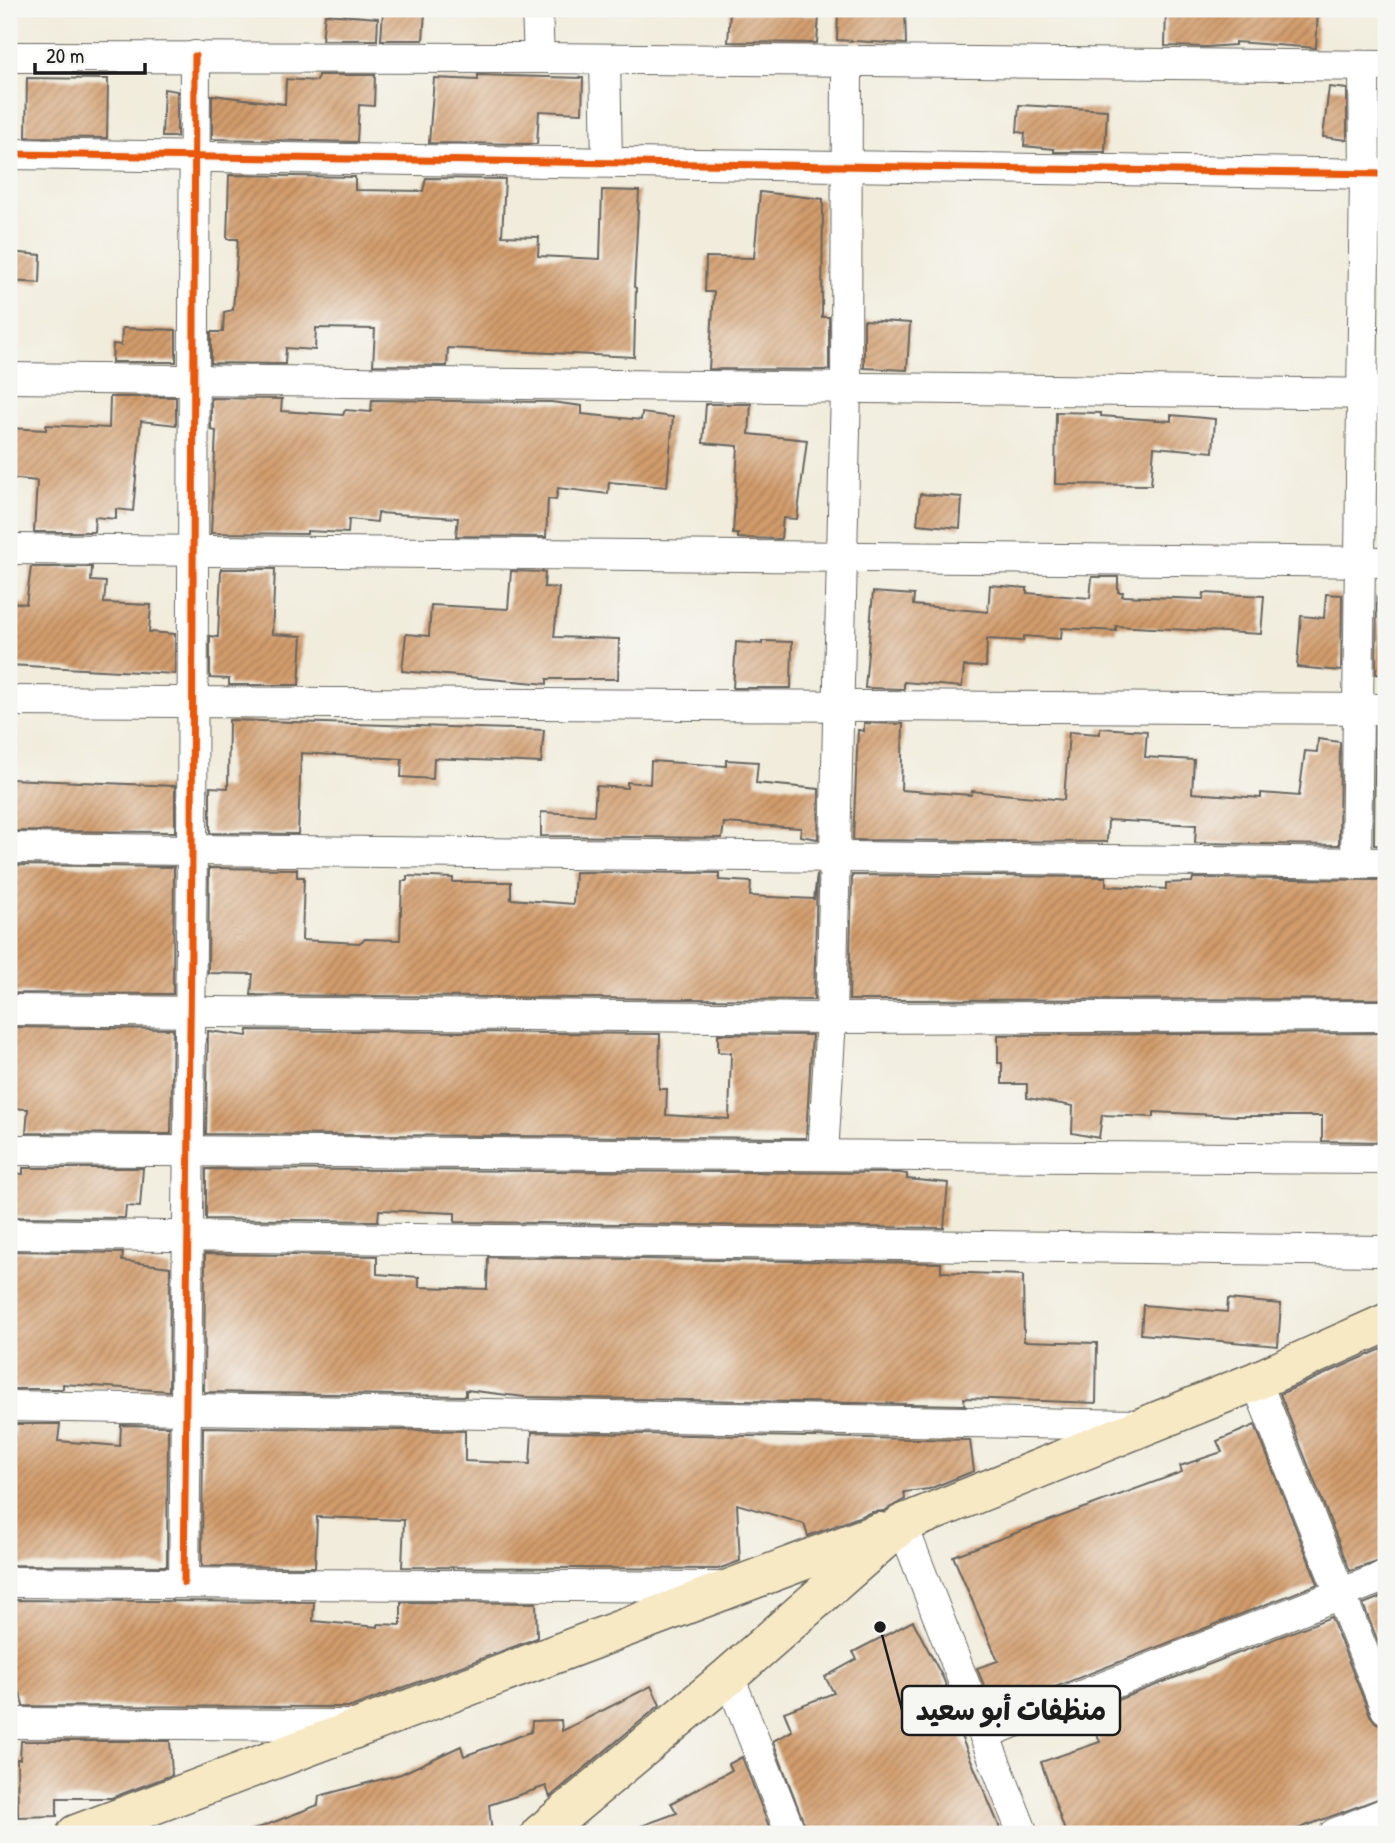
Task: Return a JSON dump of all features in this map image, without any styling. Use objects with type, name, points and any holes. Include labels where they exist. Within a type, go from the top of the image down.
[{"type":"main road","points":[[76,1834],[902,1524],[1256,1381],[1386,1323]]},
{"type":"main road","points":[[540,1834],[729,1676],[902,1524]]},
{"type":"street","points":[[537,9],[539,58]]},
{"type":"street","points":[[9,57],[539,58],[1375,66],[1372,709],[1356,864]]},
{"type":"street","points":[[184,1583],[188,1011],[192,850],[190,701],[195,57]]},
{"type":"street","points":[[605,59],[607,161]]},
{"type":"street","points":[[823,1155],[831,1018],[846,388],[849,167],[847,61]]},
{"type":"street","points":[[9,154],[194,154],[1376,174]]},
{"type":"street","points":[[9,378],[1373,393]]},
{"type":"street","points":[[9,550],[1373,562]]},
{"type":"street","points":[[9,701],[837,708],[1372,709]]},
{"type":"street","points":[[9,848],[1386,863]]},
{"type":"street","points":[[9,1010],[831,1018],[1386,1016]]},
{"type":"street","points":[[9,1150],[1386,1159]]},
{"type":"street","points":[[9,1234],[1386,1251]]},
{"type":"street","points":[[1256,1381],[1386,1709]]},
{"type":"street","points":[[9,1406],[1147,1425]]},
{"type":"street","points":[[902,1524],[1023,1834]]},
{"type":"street","points":[[984,1734],[1386,1576]]},
{"type":"street","points":[[9,1582],[732,1588]]},
{"type":"street","points":[[729,1676],[790,1834]]},
{"type":"street","points":[[9,1723],[367,1725]]},
{"type":"street","points":[[1334,1834],[1386,1813]]},
{"type":"building","points":[[838,9],[905,9],[906,44],[837,40]]},
{"type":"building","points":[[1166,9],[1318,9],[1316,48],[1235,42],[1235,45],[1206,47],[1165,46]]},
{"type":"building","points":[[383,10],[425,12],[423,40],[381,40]]},
{"type":"building","points":[[730,12],[819,16],[817,43],[728,42]]},
{"type":"building","points":[[325,14],[378,18],[377,40],[322,40]]},
{"type":"building","points":[[318,75],[375,75],[374,106],[359,105],[357,142],[212,139],[212,95],[285,104],[286,79],[317,81]]},
{"type":"building","points":[[478,75],[583,78],[582,113],[539,111],[537,144],[429,143],[434,78],[478,80]]},
{"type":"building","points":[[27,78],[108,79],[107,138],[26,137]]},
{"type":"building","points":[[1329,87],[1347,89],[1347,140],[1323,137]]},
{"type":"building","points":[[164,89],[177,91],[177,137],[162,137]]},
{"type":"building","points":[[1019,105],[1107,110],[1105,152],[1054,152],[1054,149],[1024,146],[1025,133],[1017,132]]},
{"type":"building","points":[[229,175],[355,177],[355,190],[423,191],[426,178],[505,179],[502,236],[539,237],[538,256],[600,259],[602,190],[639,191],[634,287],[634,357],[448,348],[447,366],[373,365],[375,329],[316,328],[315,350],[286,348],[285,364],[211,363],[211,332],[223,332],[224,312],[233,310],[238,239],[227,239]]},
{"type":"building","points":[[760,192],[823,199],[822,317],[829,317],[829,370],[709,369],[714,292],[705,292],[706,257],[754,258]]},
{"type":"building","points":[[9,252],[41,255],[40,283],[9,281]]},
{"type":"building","points":[[864,320],[910,323],[907,370],[864,368]]},
{"type":"building","points":[[122,328],[176,330],[176,362],[112,362],[113,344],[121,345]]},
{"type":"building","points":[[110,397],[176,397],[176,425],[141,421],[133,511],[116,509],[116,519],[95,517],[94,532],[34,532],[37,481],[9,478],[9,428],[46,430],[46,425],[109,428]]},
{"type":"building","points":[[211,398],[282,399],[281,411],[343,415],[345,410],[371,412],[372,400],[551,402],[582,406],[582,414],[641,420],[642,413],[673,417],[667,487],[609,482],[608,494],[558,488],[556,500],[548,499],[546,537],[456,536],[458,518],[378,513],[377,522],[349,519],[348,533],[211,533],[216,431],[211,430]]},
{"type":"building","points":[[706,404],[751,404],[749,434],[807,440],[797,519],[783,518],[781,539],[738,538],[738,534],[733,534],[738,446],[703,443]]},
{"type":"building","points":[[1056,412],[1101,413],[1101,416],[1171,421],[1171,415],[1215,419],[1213,452],[1154,447],[1151,485],[1055,484]]},
{"type":"building","points":[[920,494],[962,497],[960,528],[917,524]]},
{"type":"building","points":[[31,567],[92,567],[91,581],[106,582],[104,603],[151,605],[149,632],[175,634],[175,674],[9,665],[9,602],[26,604]]},
{"type":"building","points":[[221,569],[275,569],[272,634],[302,636],[299,685],[229,685],[229,679],[210,678],[210,636],[218,637]]},
{"type":"building","points":[[511,571],[545,572],[544,587],[559,588],[554,637],[619,639],[618,679],[547,679],[547,684],[402,671],[406,634],[429,636],[431,605],[508,609]]},
{"type":"building","points":[[1092,577],[1118,577],[1118,592],[1123,592],[1122,596],[1203,599],[1204,593],[1264,596],[1261,634],[1116,626],[1116,631],[1062,628],[1061,639],[1024,636],[1023,641],[987,639],[986,667],[964,666],[962,687],[904,682],[904,689],[865,688],[873,592],[914,595],[913,605],[988,612],[990,585],[1027,588],[1027,593],[1090,598]]},
{"type":"building","points":[[1326,594],[1342,595],[1341,671],[1297,667],[1301,616],[1324,618]]},
{"type":"building","points":[[1377,597],[1386,598],[1386,675],[1376,674]]},
{"type":"building","points":[[762,641],[792,642],[791,688],[733,688],[736,642],[762,644]]},
{"type":"building","points":[[229,720],[544,730],[541,763],[434,758],[433,779],[401,777],[402,759],[301,753],[298,834],[210,833],[210,787],[228,788]]},
{"type":"building","points":[[864,723],[903,724],[901,790],[971,795],[972,791],[1064,800],[1069,732],[1100,734],[1100,728],[1147,731],[1145,757],[1194,760],[1192,793],[1261,798],[1261,793],[1299,796],[1305,751],[1317,752],[1318,739],[1340,742],[1339,845],[1195,843],[1196,825],[1108,820],[1107,842],[853,840],[858,730],[864,731]]},
{"type":"building","points":[[1375,726],[1386,726],[1386,846],[1374,845]]},
{"type":"building","points":[[726,760],[758,762],[756,783],[819,789],[818,839],[800,836],[801,828],[724,823],[722,838],[541,836],[541,812],[594,815],[596,786],[627,788],[627,782],[650,784],[651,761],[726,766]]},
{"type":"building","points":[[9,779],[175,786],[175,832],[9,831]]},
{"type":"building","points":[[9,865],[174,867],[173,994],[9,993]]},
{"type":"building","points":[[209,868],[297,869],[297,877],[304,877],[302,940],[359,943],[365,939],[400,940],[402,881],[407,881],[407,876],[453,878],[453,882],[511,882],[511,899],[573,904],[575,872],[719,873],[719,880],[751,882],[750,896],[814,899],[817,874],[814,1000],[251,995],[253,974],[208,973]]},
{"type":"building","points":[[852,875],[1106,877],[1106,886],[1166,889],[1166,883],[1192,882],[1193,878],[1386,880],[1380,950],[1386,950],[1386,999],[849,1000]]},
{"type":"building","points":[[9,1027],[173,1029],[171,1134],[26,1133],[28,1109],[9,1108]]},
{"type":"building","points":[[248,1030],[660,1034],[659,1089],[667,1089],[666,1115],[729,1119],[731,1053],[718,1052],[718,1034],[812,1035],[806,1138],[206,1134],[208,1031],[247,1036]]},
{"type":"building","points":[[1386,1033],[1386,1142],[1322,1141],[1322,1116],[1154,1112],[1154,1117],[1102,1115],[1099,1138],[1072,1133],[1073,1106],[1027,1098],[1027,1084],[1002,1084],[1002,1063],[998,1063],[998,1035]]},
{"type":"building","points":[[23,1168],[143,1168],[140,1207],[126,1206],[125,1218],[9,1217],[9,1173],[23,1174]]},
{"type":"building","points":[[206,1169],[900,1173],[907,1174],[907,1179],[948,1183],[944,1228],[455,1222],[455,1213],[379,1210],[378,1221],[206,1219]]},
{"type":"building","points":[[9,1251],[123,1253],[122,1261],[170,1267],[169,1391],[63,1384],[63,1389],[10,1389]]},
{"type":"building","points":[[205,1254],[377,1256],[377,1274],[419,1277],[419,1287],[487,1289],[488,1257],[941,1263],[941,1272],[1023,1275],[1024,1341],[1097,1343],[1096,1403],[964,1398],[965,1405],[525,1397],[466,1390],[466,1396],[204,1392]]},
{"type":"building","points":[[1228,1299],[1281,1304],[1278,1346],[1141,1334],[1143,1305],[1227,1312]]},
{"type":"building","points":[[1386,1347],[1386,1559],[1350,1571],[1280,1394]]},
{"type":"building","points":[[13,1424],[60,1424],[58,1441],[120,1446],[121,1425],[168,1426],[167,1566],[9,1565],[9,1437],[15,1437]]},
{"type":"building","points":[[1255,1425],[1318,1584],[994,1711],[977,1668],[998,1661],[953,1556],[1182,1472],[1180,1466],[1222,1452],[1217,1441]]},
{"type":"building","points":[[203,1427],[465,1431],[465,1461],[530,1464],[532,1432],[970,1440],[974,1471],[929,1489],[904,1492],[905,1499],[884,1511],[872,1512],[808,1536],[804,1524],[737,1504],[740,1561],[718,1569],[402,1567],[404,1520],[317,1517],[315,1567],[202,1566]]},
{"type":"building","points":[[1386,1595],[1386,1662],[1363,1604]]},
{"type":"building","points":[[9,1600],[314,1602],[313,1621],[378,1627],[378,1624],[401,1625],[401,1602],[536,1603],[537,1638],[351,1707],[23,1706],[20,1693],[9,1692]]},
{"type":"building","points":[[1331,1617],[1370,1715],[1376,1723],[1386,1726],[1386,1796],[1284,1834],[1066,1834],[1041,1762],[1100,1742],[1089,1711]]},
{"type":"building","points":[[913,1621],[943,1678],[962,1726],[957,1727],[1000,1828],[982,1834],[808,1834],[773,1741],[792,1731],[784,1712],[834,1693],[825,1677],[857,1659],[853,1652]]},
{"type":"building","points":[[651,1686],[660,1705],[550,1797],[546,1786],[489,1805],[492,1834],[243,1834],[318,1805],[319,1796],[401,1774],[461,1746],[464,1756],[531,1732],[532,1721],[561,1720],[562,1731]]},
{"type":"building","points":[[21,1741],[170,1741],[172,1775],[111,1798],[57,1798],[57,1816],[18,1817],[17,1759],[20,1759]]},
{"type":"building","points":[[742,1757],[772,1834],[628,1834],[627,1831],[677,1813],[671,1803],[732,1770],[729,1764]]},
{"type":"cycle path","points":[[184,1583],[192,850],[195,56]]},
{"type":"cycle path","points":[[9,154],[1386,174]]},
{"type":"place","name":"منظفات أبو سعيد","points":[[880,1627]]}]
